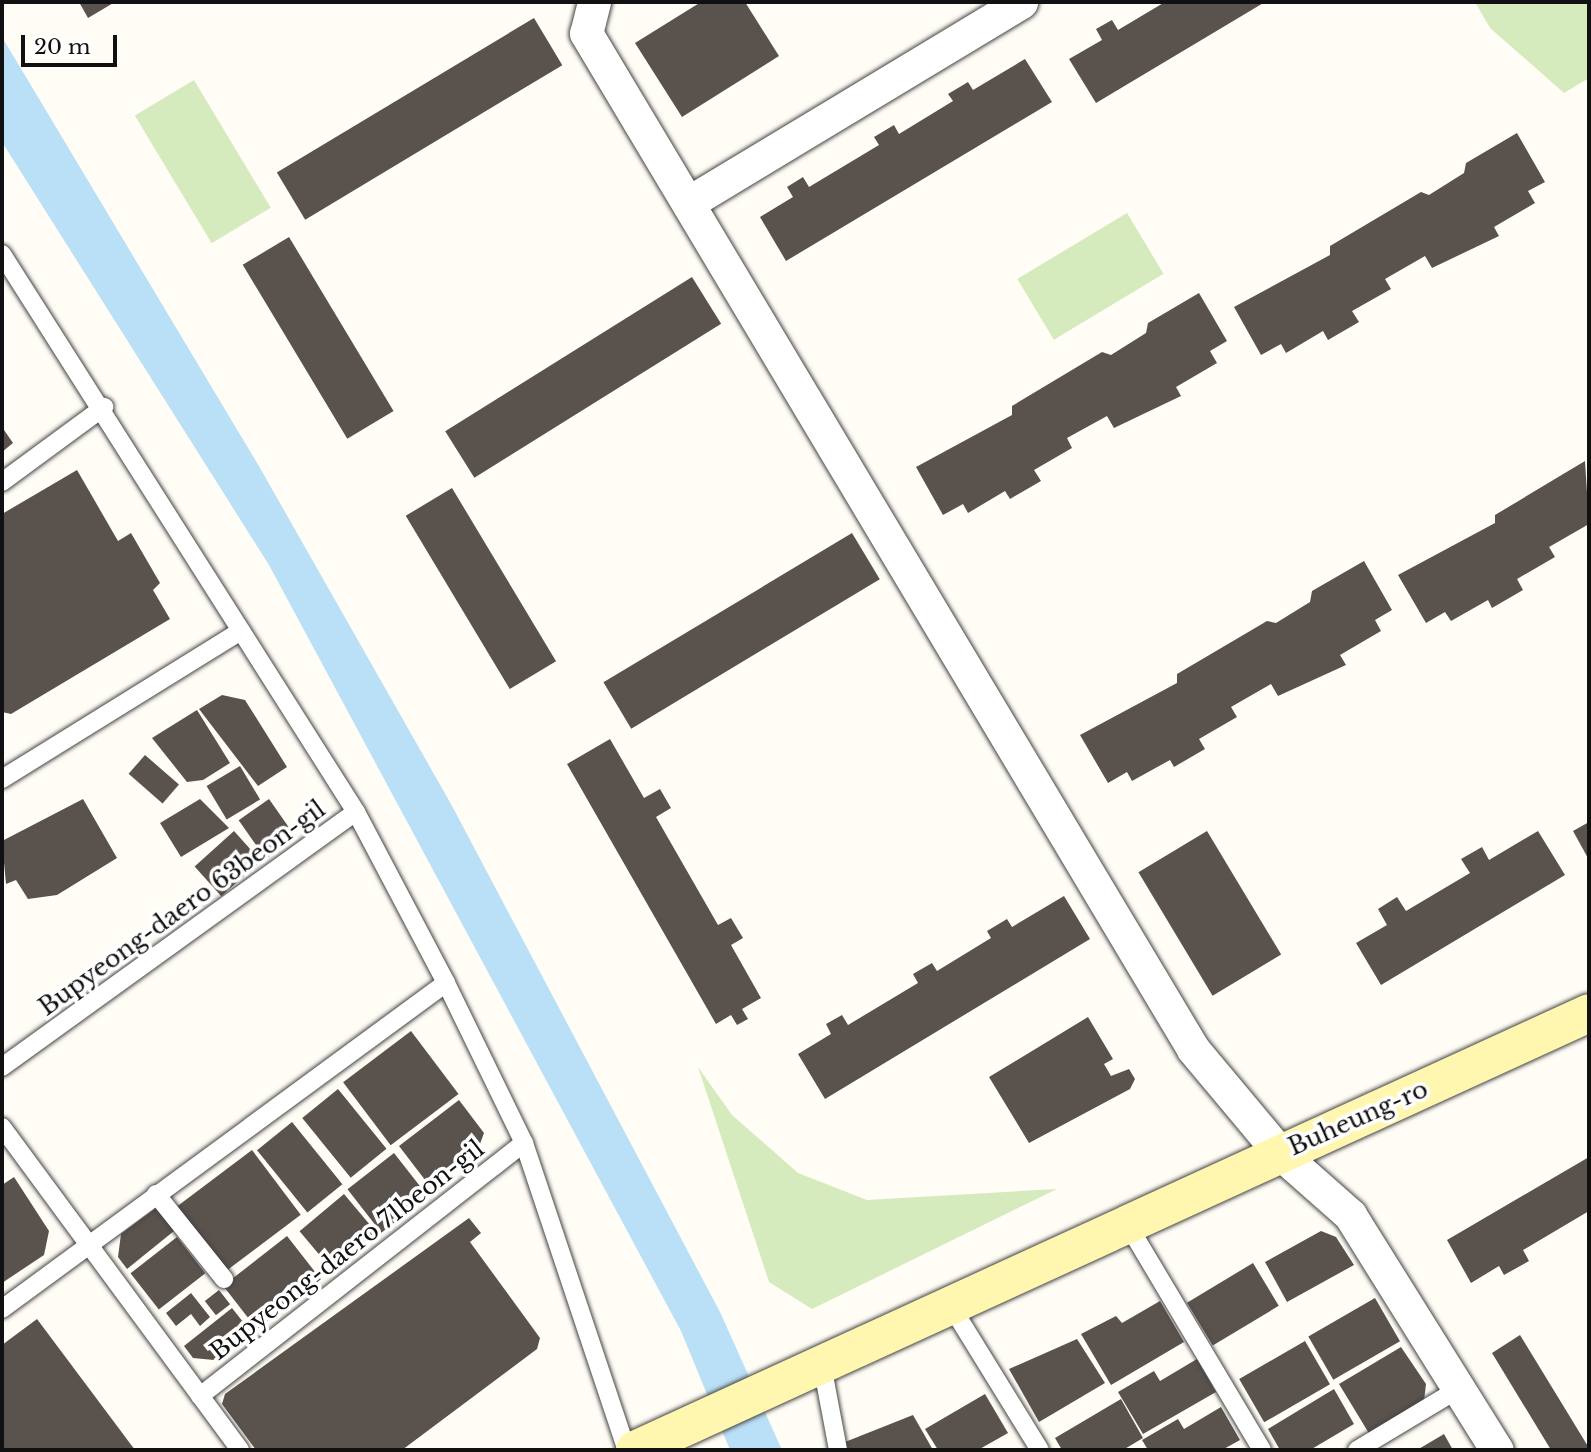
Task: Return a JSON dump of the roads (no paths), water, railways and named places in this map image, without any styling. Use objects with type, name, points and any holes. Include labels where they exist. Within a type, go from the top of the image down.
[{"type":"main road","name":"Buheung-ro","points":[[635,1450],[1589,1013]]},
{"type":"street","points":[[594,2],[586,33],[1193,1049],[1280,1153],[1350,1215],[1497,1450]]},
{"type":"street","points":[[688,203],[1021,2]]},
{"type":"lane","name":"Bupyeong-daero 63beon-gil","points":[[4,264],[104,407],[356,812],[446,983]]},
{"type":"lane","points":[[2,482],[104,407]]},
{"type":"lane","points":[[2,779],[241,631]]},
{"type":"lane","name":"Bupyeong-daero 63beon-gil","points":[[2,1068],[356,812]]},
{"type":"lane","points":[[2,1309],[446,983],[524,1143],[627,1450]]},
{"type":"lane","points":[[2,1127],[88,1244]]},
{"type":"lane","name":"Bupyeong-daero 71beon-gil","points":[[200,1396],[524,1143]]},
{"type":"lane","points":[[156,1194],[224,1279]]},
{"type":"lane","points":[[1128,1225],[1262,1450]]},
{"type":"lane","name":"Bupyeong-daero 71beon-gil","points":[[88,1244],[240,1450]]},
{"type":"lane","points":[[951,1306],[1040,1450]]},
{"type":"lane","points":[[822,1365],[838,1450]]},
{"type":"lane","points":[[1357,1450],[1460,1388]]},
{"type":"water","points":[[2,37],[260,468],[451,804],[720,1312],[782,1450],[730,1450],[681,1331],[269,565],[2,142]]}]
